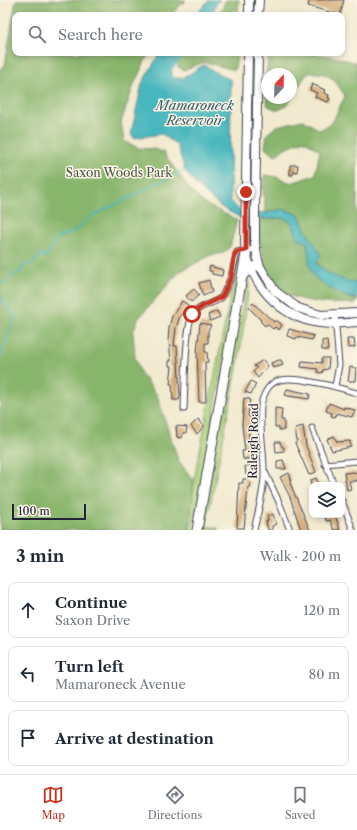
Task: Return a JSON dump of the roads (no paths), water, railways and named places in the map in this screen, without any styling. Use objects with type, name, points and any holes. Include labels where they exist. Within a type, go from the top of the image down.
[{"type":"highway","points":[[197,530],[246,252]]},
{"type":"highway","points":[[243,275],[255,267]]},
{"type":"main road","points":[[249,0],[249,12]]},
{"type":"main road","points":[[258,12],[259,0]]},
{"type":"main road","points":[[248,56],[245,219],[246,252],[255,267],[275,291],[289,302],[309,312],[321,315],[357,313]]},
{"type":"main road","points":[[258,56],[255,267],[261,288],[273,301],[308,320],[335,324],[357,322]]},
{"type":"street","points":[[184,409],[190,321],[192,314],[203,306],[222,297],[231,277],[235,254],[237,252],[246,252],[256,249]]},
{"type":"street","points":[[334,315],[339,365],[334,386]]},
{"type":"street","name":"Raleigh Road","points":[[254,530],[264,472],[262,404],[268,389],[275,381],[282,380],[334,386],[357,394]]},
{"type":"street","points":[[312,428],[333,482]]},
{"type":"street","points":[[325,464],[357,461]]},
{"type":"street","points":[[264,472],[279,502],[290,530]]},
{"type":"street","points":[[345,509],[353,530]]},
{"type":"water","points":[[209,0],[220,0],[217,2],[213,12],[199,12]]},
{"type":"water","name":"Mamaroneck Reservoir","points":[[158,56],[176,56],[170,65],[173,78],[183,78],[205,64],[211,70],[231,80],[230,200],[240,211],[266,213],[283,209],[299,215],[306,231],[321,255],[316,263],[325,271],[335,276],[357,283],[357,299],[339,293],[326,286],[315,277],[312,273],[310,265],[307,242],[298,239],[292,223],[283,218],[267,219],[239,217],[221,207],[197,186],[185,170],[177,145],[162,134],[134,138],[131,134],[142,83]]},
{"type":"waterway","points":[[163,74],[178,56]]},
{"type":"waterway","points":[[0,282],[5,283],[9,277],[23,271],[21,266],[34,263],[41,254],[46,257],[58,237],[74,232],[92,216],[186,169]]},
{"type":"waterway","points":[[0,296],[15,317],[0,358]]},
{"type":"waterway","points":[[0,390],[0,397]]},
{"type":"park label","name":"Saxon Woods Park","points":[[119,172]]}]
